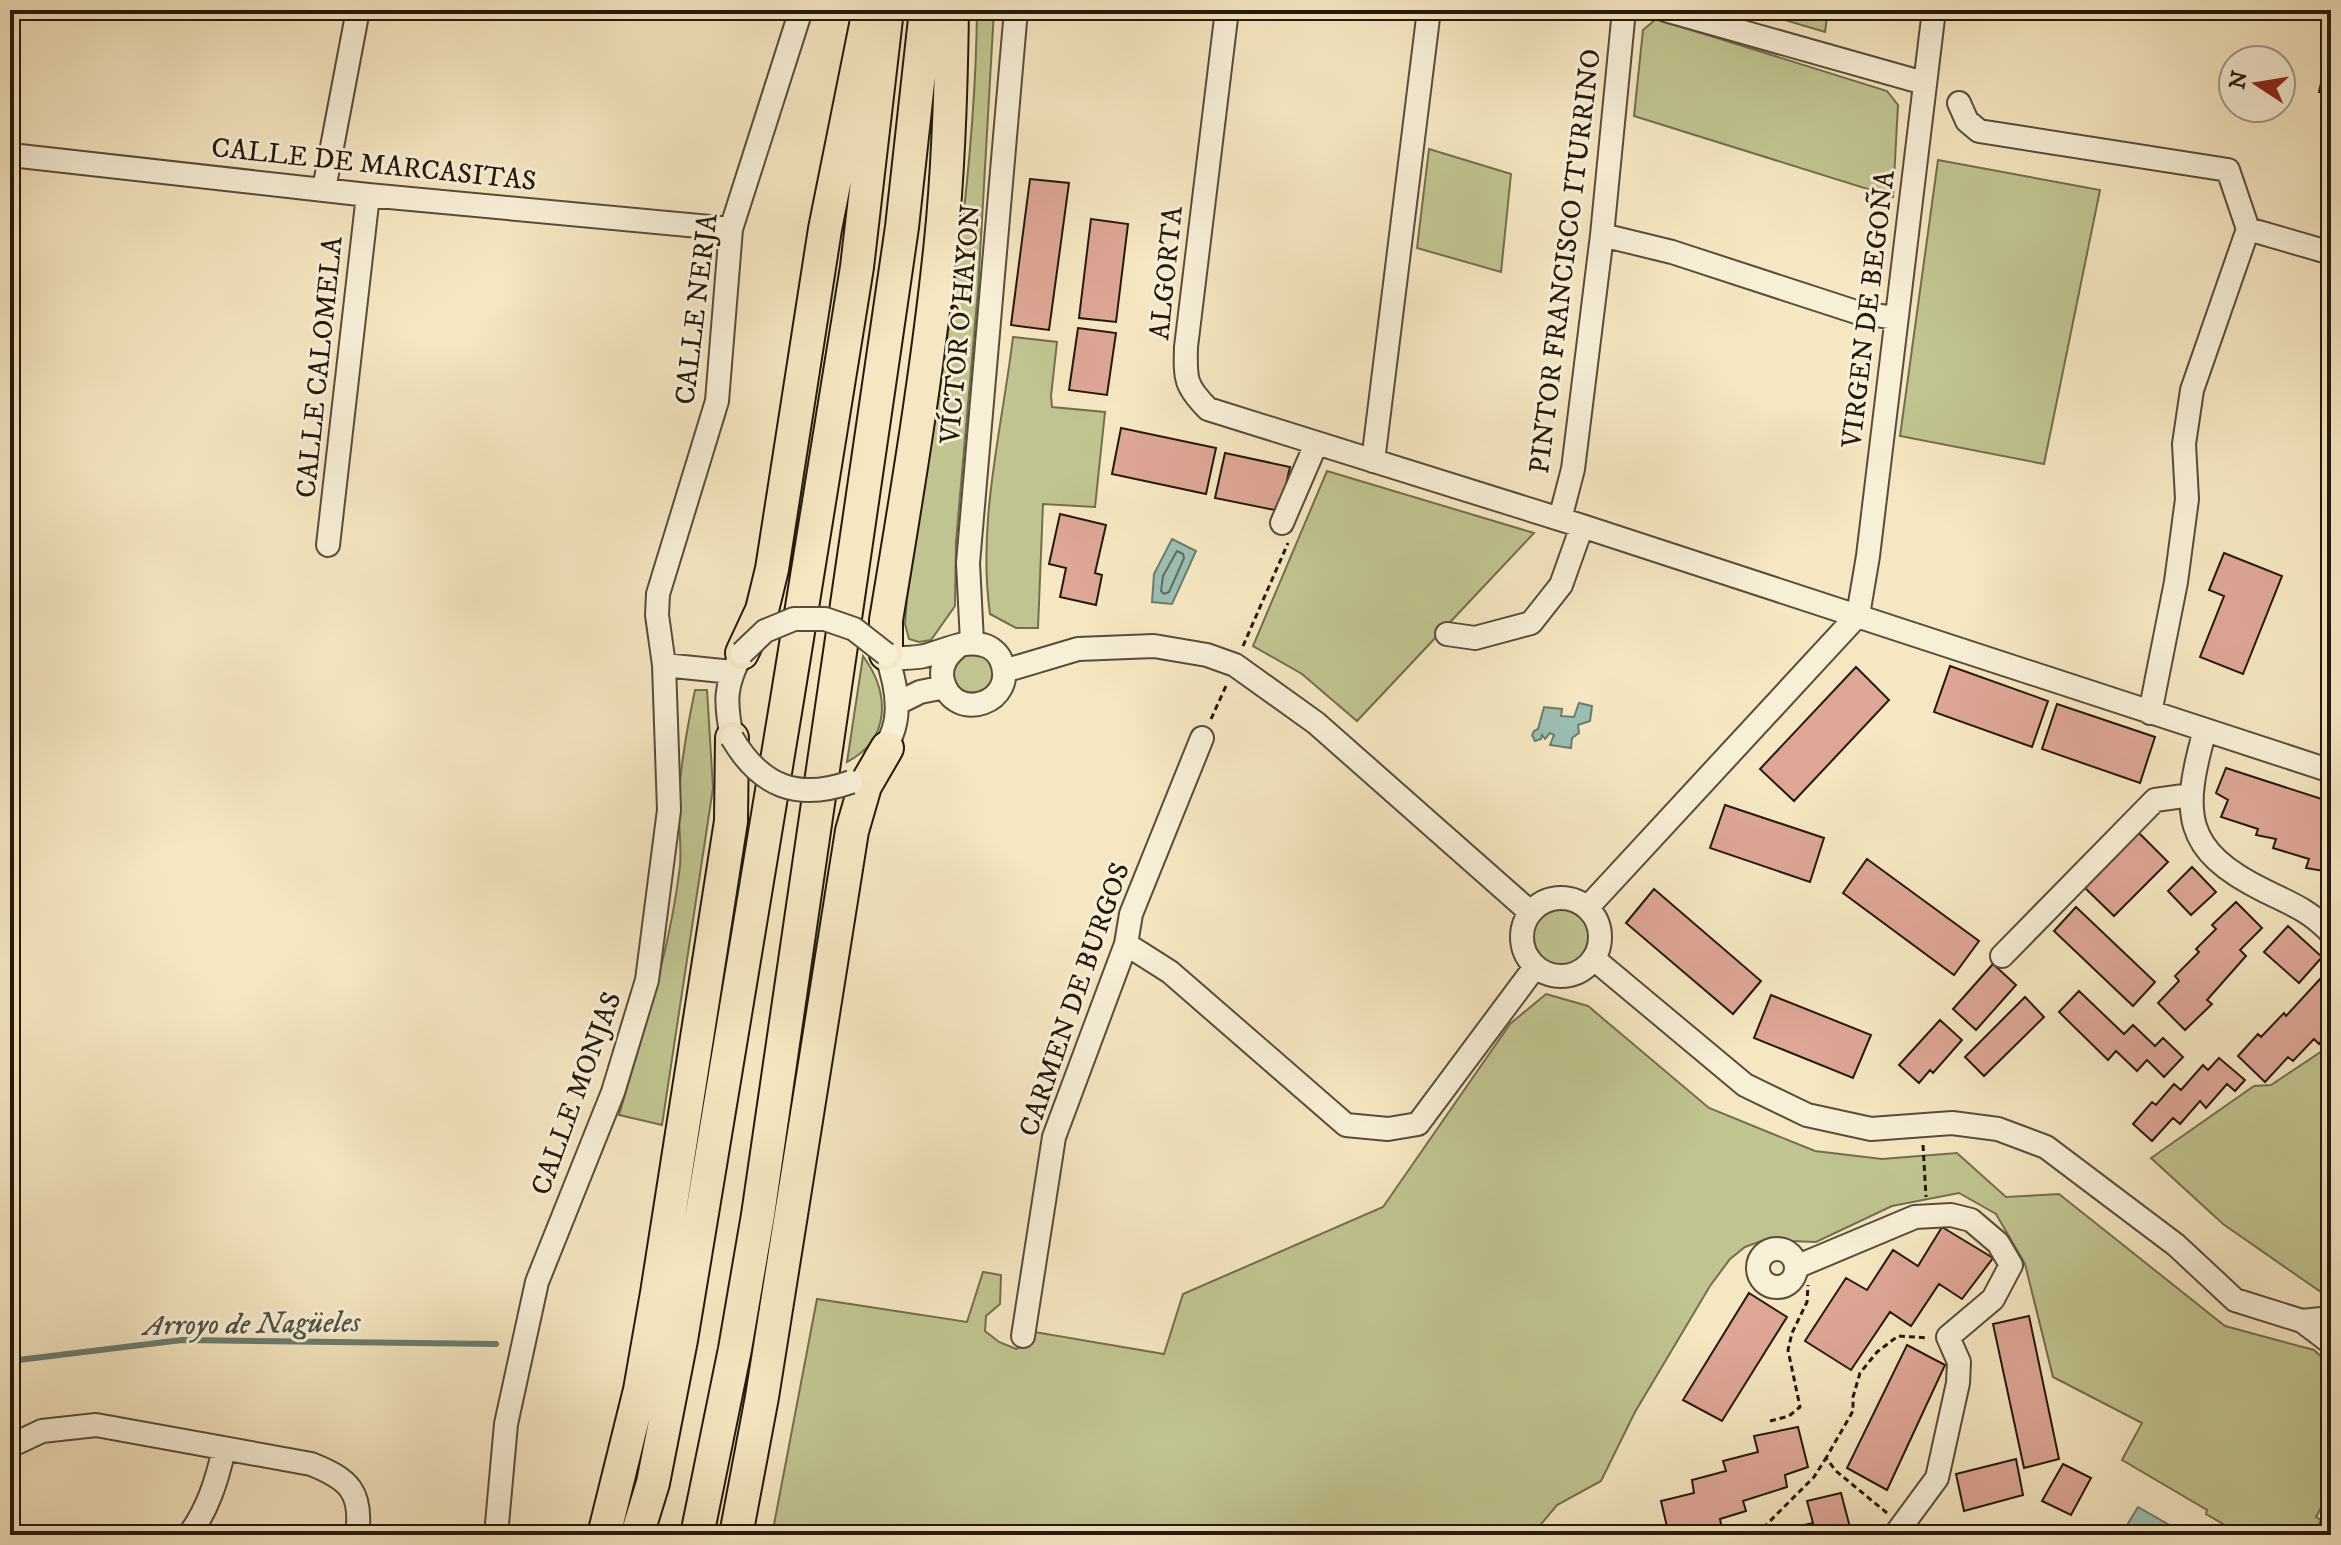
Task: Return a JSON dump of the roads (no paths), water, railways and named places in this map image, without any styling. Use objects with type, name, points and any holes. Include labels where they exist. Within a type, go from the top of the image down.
[{"type":"highway","points":[[737,662],[762,610],[772,569],[825,229],[869,10]]},
{"type":"highway","points":[[637,1535],[653,1483],[681,1340],[787,700],[857,267],[887,10]]},
{"type":"highway","points":[[697,1535],[735,1349],[775,1108],[902,227],[926,10]]},
{"type":"highway","points":[[886,657],[886,620],[934,303],[941,237],[948,146],[952,10]]},
{"type":"highway","points":[[604,1535],[640,1390],[657,1293],[731,821],[732,738]]},
{"type":"highway","points":[[736,1535],[762,1397],[852,831],[865,786],[887,748]]},
{"type":"street","points":[[324,189],[358,10]]},
{"type":"street","name":"CALLE NERJA","points":[[664,665],[657,615],[658,594],[717,401],[731,229],[801,10]]},
{"type":"street","name":"VÍCTOR O'HAYON","points":[[966,644],[968,563],[1016,10]]},
{"type":"street","name":"ALGORTA","points":[[1227,10],[1191,297],[1185,379],[1195,396],[1208,409],[1582,526],[2331,771]]},
{"type":"street","points":[[1373,461],[1429,10]]},
{"type":"street","name":"PINTOR FRANCISCO ITURRINO","points":[[1560,519],[1573,469],[1602,235],[1624,10]]},
{"type":"street","points":[[1665,10],[1924,83]]},
{"type":"street","name":"VIRGEN DE BEGOÑA","points":[[1858,615],[1868,556],[1934,10]]},
{"type":"street","points":[[1959,103],[1967,121],[1979,131],[2228,170],[2248,229],[2192,390],[2184,444],[2185,513],[2176,582],[2150,713]]},
{"type":"street","name":"CALLE DE MARCASITAS","points":[[11,155],[368,195],[731,229]]},
{"type":"street","name":"CALLE CALOMELA","points":[[328,545],[368,195]]},
{"type":"street","points":[[2248,229],[2331,253]]},
{"type":"street","points":[[1602,235],[1672,252],[1856,312],[1895,318]]},
{"type":"street","points":[[1287,529],[1323,446]]},
{"type":"street","points":[[1447,634],[1475,638],[1531,623],[1561,585],[1582,526]]},
{"type":"street","points":[[1588,907],[1858,615]]},
{"type":"street","points":[[794,619],[825,619],[854,629],[886,657],[898,703],[896,726],[887,748],[851,782],[829,789],[806,791],[782,786],[762,775],[744,759],[732,738],[725,705],[737,662],[765,631],[794,619]]},
{"type":"street","points":[[886,657],[921,657],[966,644],[988,646],[999,656],[1004,671],[1002,685],[994,697],[981,704],[967,705],[953,698],[945,687],[942,675],[944,663],[950,652],[966,644]]},
{"type":"street","points":[[1004,671],[1078,649],[1154,646],[1207,655],[1235,665],[1316,723],[1530,912]]},
{"type":"street","points":[[664,665],[737,662]]},
{"type":"street","name":"CALLE MONJAS","points":[[496,1535],[506,1424],[537,1282],[613,1092],[647,980],[669,810],[664,665]]},
{"type":"street","points":[[898,703],[920,692],[945,687]]},
{"type":"street","points":[[2205,730],[2191,795],[2191,815],[2197,835],[2221,863],[2240,879],[2307,910],[2331,933]]},
{"type":"street","name":"CARMEN DE BURGOS","points":[[1023,1336],[1054,1137],[1126,944],[1131,914],[1202,738]]},
{"type":"street","points":[[2002,956],[2155,800],[2191,795]]},
{"type":"street","points":[[1558,898],[1569,898],[1588,907],[1599,923],[1600,942],[1594,959],[1577,973],[1566,975],[1555,976],[1535,967],[1524,950],[1522,930],[1530,912],[1547,899],[1558,898]]},
{"type":"street","points":[[1126,944],[1170,972],[1346,1125],[1388,1129],[1418,1124],[1535,967]]},
{"type":"street","points":[[1594,959],[1745,1085],[1807,1115],[1871,1129],[1952,1123],[1998,1129],[2046,1147],[2176,1245],[2235,1300],[2302,1321],[2331,1343]]},
{"type":"street","points":[[1803,1264],[1915,1217],[1951,1215],[1971,1220],[1998,1243],[2011,1265],[1993,1299],[1948,1337],[1959,1362],[1949,1430],[1937,1478],[1898,1530]]},
{"type":"street","points":[[2302,1321],[2331,1318]]},
{"type":"street","points":[[10,1446],[42,1431],[96,1425],[311,1464],[339,1475],[350,1488],[358,1506],[357,1535]]},
{"type":"street","points":[[189,1535],[202,1518],[224,1449]]},
{"type":"water","points":[[1172,539],[1196,551],[1172,604],[1152,602],[1154,574]]},
{"type":"water","points":[[1579,703],[1592,706],[1590,721],[1578,725],[1579,733],[1572,738],[1571,748],[1550,745],[1554,735],[1550,733],[1545,739],[1542,735],[1535,741],[1532,735],[1538,729],[1544,707],[1562,709],[1561,716],[1574,717]]},
{"type":"water","points":[[2138,1507],[2187,1535],[2121,1535]]},
{"type":"waterway","name":"Arroyo de Nagüeles","points":[[10,1361],[182,1340],[496,1344]]}]
